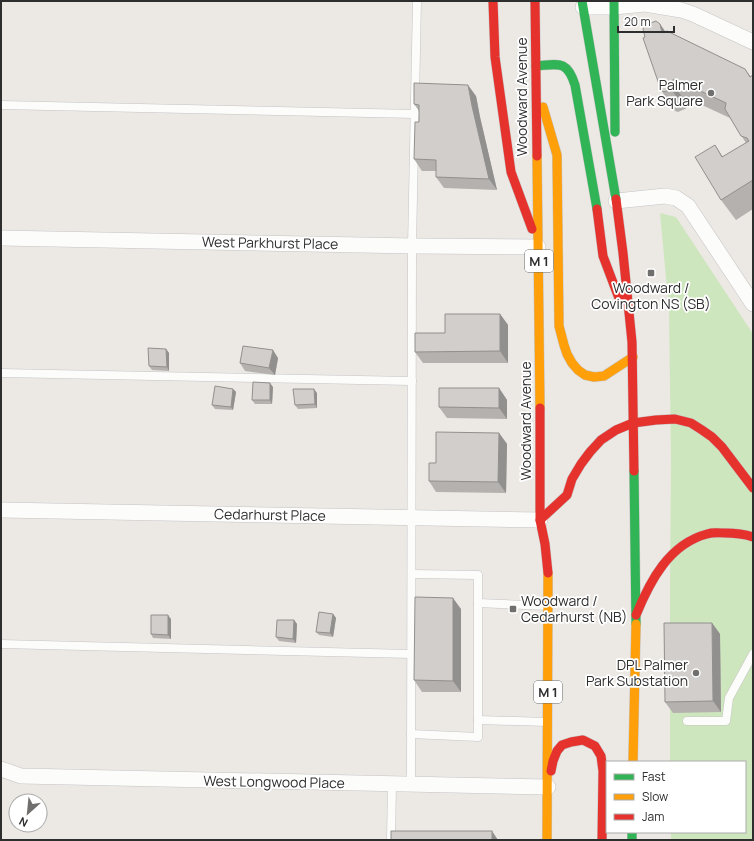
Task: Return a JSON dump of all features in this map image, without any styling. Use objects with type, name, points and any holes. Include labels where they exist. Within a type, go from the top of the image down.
[{"type":"main road","points":[[494,1],[495,57],[511,172],[538,247]]},
{"type":"main road","name":"Woodward Avenue","points":[[535,1],[540,378],[540,520],[548,568],[549,606],[547,840]]},
{"type":"main road","points":[[582,4],[616,201],[631,330],[636,615],[633,761]]},
{"type":"main road","points":[[614,4],[616,201]]},
{"type":"main road","points":[[536,66],[557,64],[569,70],[573,75],[596,202],[603,256],[631,330]]},
{"type":"main road","points":[[536,83],[557,155],[559,326],[564,349],[575,367],[586,376],[593,377],[604,376],[632,357]]},
{"type":"main road","points":[[540,520],[566,495],[572,479],[581,464],[601,440],[616,430],[633,423],[656,419],[678,419],[696,425],[709,434],[717,441],[753,488]]},
{"type":"main road","points":[[636,615],[648,585],[657,571],[680,547],[692,540],[710,533],[744,534],[753,537]]},
{"type":"main road","points":[[548,787],[553,761],[557,751],[562,745],[583,740],[594,746],[601,756],[603,771],[602,840]]},
{"type":"street","points":[[582,4],[681,5],[694,14],[753,42]]},
{"type":"street","points":[[616,201],[665,196],[676,198],[688,206],[753,304]]},
{"type":"street","name":"West Parkhurst Place","points":[[1,238],[538,247]]},
{"type":"street","name":"Cedarhurst Place","points":[[1,510],[540,520]]},
{"type":"street","name":"West Longwood Place","points":[[1,769],[21,776],[548,787]]},
{"type":"lane","points":[[411,785],[412,246],[417,1]]},
{"type":"lane","points":[[1,105],[414,114]]},
{"type":"lane","points":[[1,373],[412,381]]},
{"type":"lane","points":[[410,734],[478,737],[478,575],[412,574]]},
{"type":"lane","points":[[478,603],[549,606]]},
{"type":"lane","points":[[1,644],[411,654]]},
{"type":"lane","points":[[687,721],[726,721],[729,698],[753,654]]},
{"type":"lane","points":[[478,720],[548,722]]},
{"type":"lane","points":[[391,840],[392,784]]},
{"type":"green space","points":[[660,213],[676,217],[753,334],[753,840],[671,840],[671,833],[746,833],[746,761],[670,761],[671,462],[669,310]]},
{"type":"building","points":[[656,21],[660,24],[662,33],[667,31],[745,69],[750,77],[753,75],[753,180],[721,200],[695,157],[715,145],[722,157],[749,141],[747,138],[741,136],[725,109],[726,103],[675,79],[671,81],[673,86],[671,89],[664,92],[661,90],[643,38],[645,37],[643,29],[645,25]]},
{"type":"building","points":[[414,83],[468,85],[489,179],[436,177],[436,160],[414,159],[415,122],[419,122],[419,105],[414,104]]},
{"type":"building","points":[[445,314],[500,314],[500,351],[415,352],[415,333],[445,333]]},
{"type":"building","points":[[243,346],[273,350],[269,368],[240,363]]},
{"type":"building","points":[[148,348],[166,349],[167,367],[149,366]]},
{"type":"building","points":[[253,382],[270,383],[270,400],[252,400]]},
{"type":"building","points":[[215,386],[233,389],[231,407],[212,405]]},
{"type":"building","points":[[439,388],[499,388],[499,408],[439,407]]},
{"type":"building","points":[[293,389],[314,389],[315,404],[295,405]]},
{"type":"building","points":[[436,432],[499,433],[498,482],[429,481],[429,463],[436,463]]},
{"type":"building","points":[[415,597],[453,598],[453,681],[414,680]]},
{"type":"building","points":[[319,612],[333,614],[330,633],[316,632]]},
{"type":"building","points":[[151,615],[168,615],[168,635],[151,634]]},
{"type":"building","points":[[277,620],[294,620],[293,639],[276,637]]},
{"type":"building","name":"DPL Palmer Park Substation","points":[[664,623],[712,623],[713,701],[665,702]]},
{"type":"building","points":[[391,831],[492,831],[492,840],[391,840]]},
{"type":"traffic: fast","points":[[582,1],[616,199]]},
{"type":"traffic: fast","points":[[614,1],[615,132]]},
{"type":"traffic: fast","points":[[536,66],[561,65],[569,71],[572,77],[575,85],[597,209]]},
{"type":"traffic: fast","points":[[634,471],[636,624]]},
{"type":"traffic: fast","points":[[632,833],[632,840]]},
{"type":"traffic: slow","points":[[543,107],[557,155],[559,326],[567,354],[578,370],[585,375],[594,377],[604,376],[633,357]]},
{"type":"traffic: slow","points":[[537,156],[540,408]]},
{"type":"traffic: slow","points":[[547,840],[548,573]]},
{"type":"traffic: slow","points":[[633,761],[636,624]]},
{"type":"traffic: jam","points":[[493,1],[495,57],[511,172],[532,229]]},
{"type":"traffic: jam","points":[[535,1],[537,156]]},
{"type":"traffic: jam","points":[[616,199],[632,342],[634,471]]},
{"type":"traffic: jam","points":[[597,209],[603,256],[620,301]]},
{"type":"traffic: jam","points":[[540,408],[540,520],[545,544],[548,573]]},
{"type":"traffic: jam","points":[[633,423],[675,419],[691,423],[712,437],[722,447],[753,488]]},
{"type":"traffic: jam","points":[[540,520],[567,495],[572,479],[581,464],[601,440],[616,430],[633,423]]},
{"type":"traffic: jam","points":[[636,615],[648,589],[662,566],[682,546],[694,539],[712,533],[736,533],[753,537]]},
{"type":"traffic: jam","points":[[551,771],[557,751],[562,745],[583,740],[595,746],[601,756],[603,771],[602,840]]},
{"type":"place","name":"Palmer Park Square","points":[[711,93]]},
{"type":"place","name":"Woodward / Covington NS (SB)","points":[[651,273]]},
{"type":"place","name":"Woodward / Cedarhurst (NB)","points":[[513,609]]},
{"type":"place","name":"DPL Palmer Park Substation","points":[[696,673]]}]
